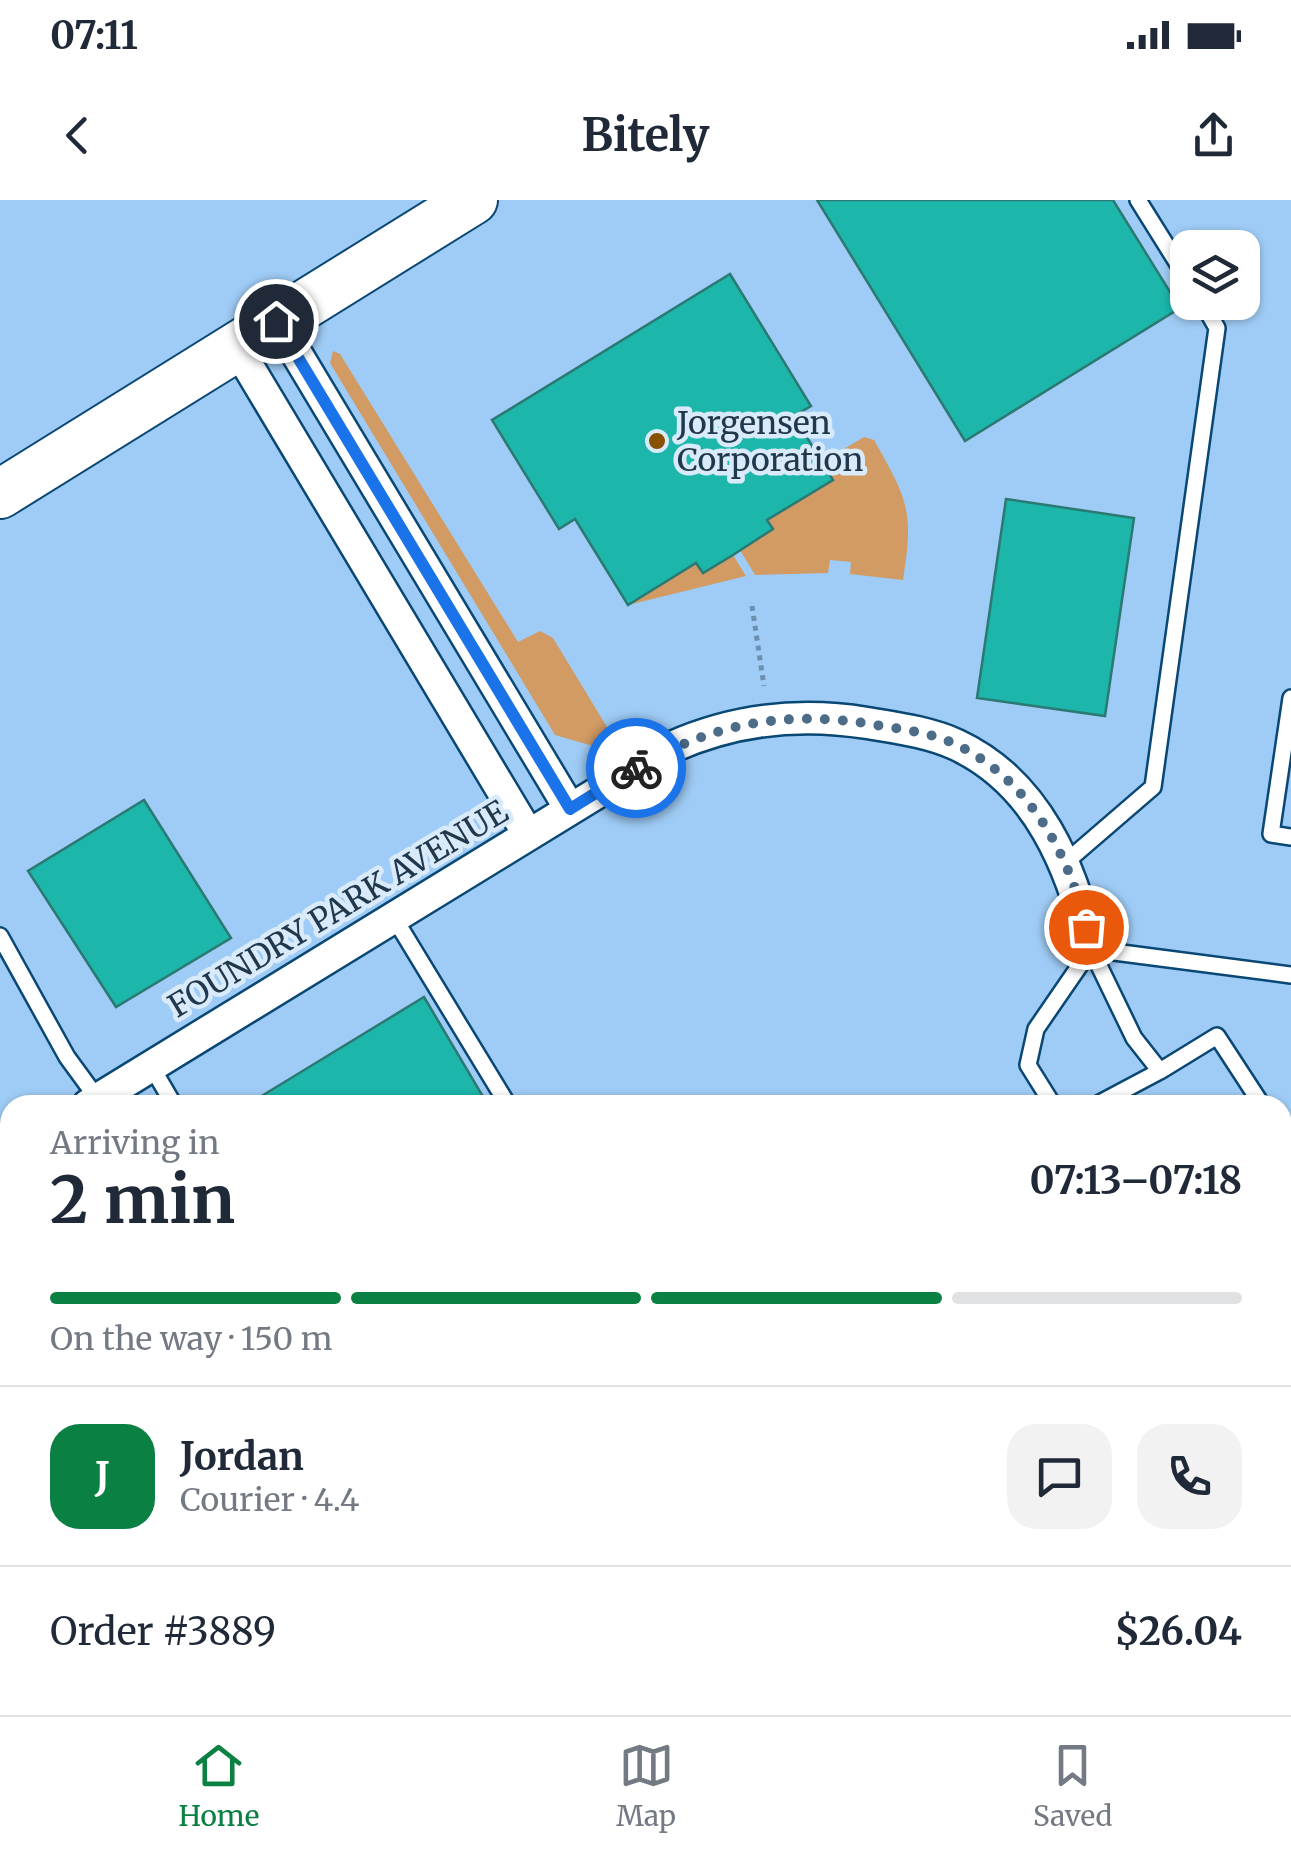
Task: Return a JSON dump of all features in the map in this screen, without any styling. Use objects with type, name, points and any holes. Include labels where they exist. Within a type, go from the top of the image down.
[{"type":"main road","points":[[236,346],[413,200]]},
{"type":"main road","points":[[0,494],[473,200]]},
{"type":"street","points":[[276,321],[570,809]]},
{"type":"street","points":[[236,346],[528,834]]},
{"type":"street","name":"FOUNDRY PARK AVENUE","points":[[103,1095],[528,834],[700,734],[768,718],[841,719],[926,734],[957,745],[984,762],[1016,788],[1066,862],[1090,949]]},
{"type":"lane","points":[[1138,200],[1170,251]]},
{"type":"lane","points":[[1066,862],[1153,786],[1218,328],[1213,320]]},
{"type":"lane","points":[[1291,698],[1271,834],[1291,837]]},
{"type":"lane","points":[[393,916],[502,1095]]},
{"type":"lane","points":[[0,936],[88,1095]]},
{"type":"lane","points":[[1090,949],[1291,974]]},
{"type":"lane","points":[[1090,949],[1134,1038],[1160,1071]]},
{"type":"lane","points":[[1047,1095],[1028,1065],[1036,1029],[1090,949]]},
{"type":"lane","points":[[1115,1095],[1218,1036],[1256,1095]]},
{"type":"lane","points":[[150,1064],[168,1095]]},
{"type":"path","points":[[752,606],[764,686]]},
{"type":"shaded area","points":[[333,351],[340,354],[518,642],[540,631],[553,638],[610,732],[608,738],[593,746],[555,735],[330,363]]},
{"type":"shaded area","points":[[864,437],[874,440],[901,492],[908,521],[903,580],[850,574],[851,562],[830,560],[828,573],[755,575],[740,550],[773,530],[767,520],[833,480],[822,462]]},
{"type":"shaded area","points":[[733,555],[746,576],[628,605],[696,563]]},
{"type":"building","points":[[817,200],[1113,200],[1170,292],[1170,314],[965,441]]},
{"type":"building","name":"Jorgensen Corporation","points":[[730,274],[811,406],[794,416],[833,480],[767,520],[773,529],[733,555],[703,573],[696,563],[628,605],[575,519],[559,529],[492,420]]},
{"type":"building","points":[[1006,499],[1134,518],[1105,716],[977,698]]},
{"type":"building","points":[[144,800],[231,938],[116,1007],[28,871]]},
{"type":"building","points":[[424,997],[482,1095],[263,1095]]},
{"type":"way so far","points":[[636,768],[700,734],[768,718],[841,719],[926,734],[957,745],[1016,788],[1066,862],[1086,927]]},
{"type":"place","name":"Jorgensen Corporation","points":[[657,441]]},
{"type":"route","points":[[276,321],[570,809],[636,768]]}]
